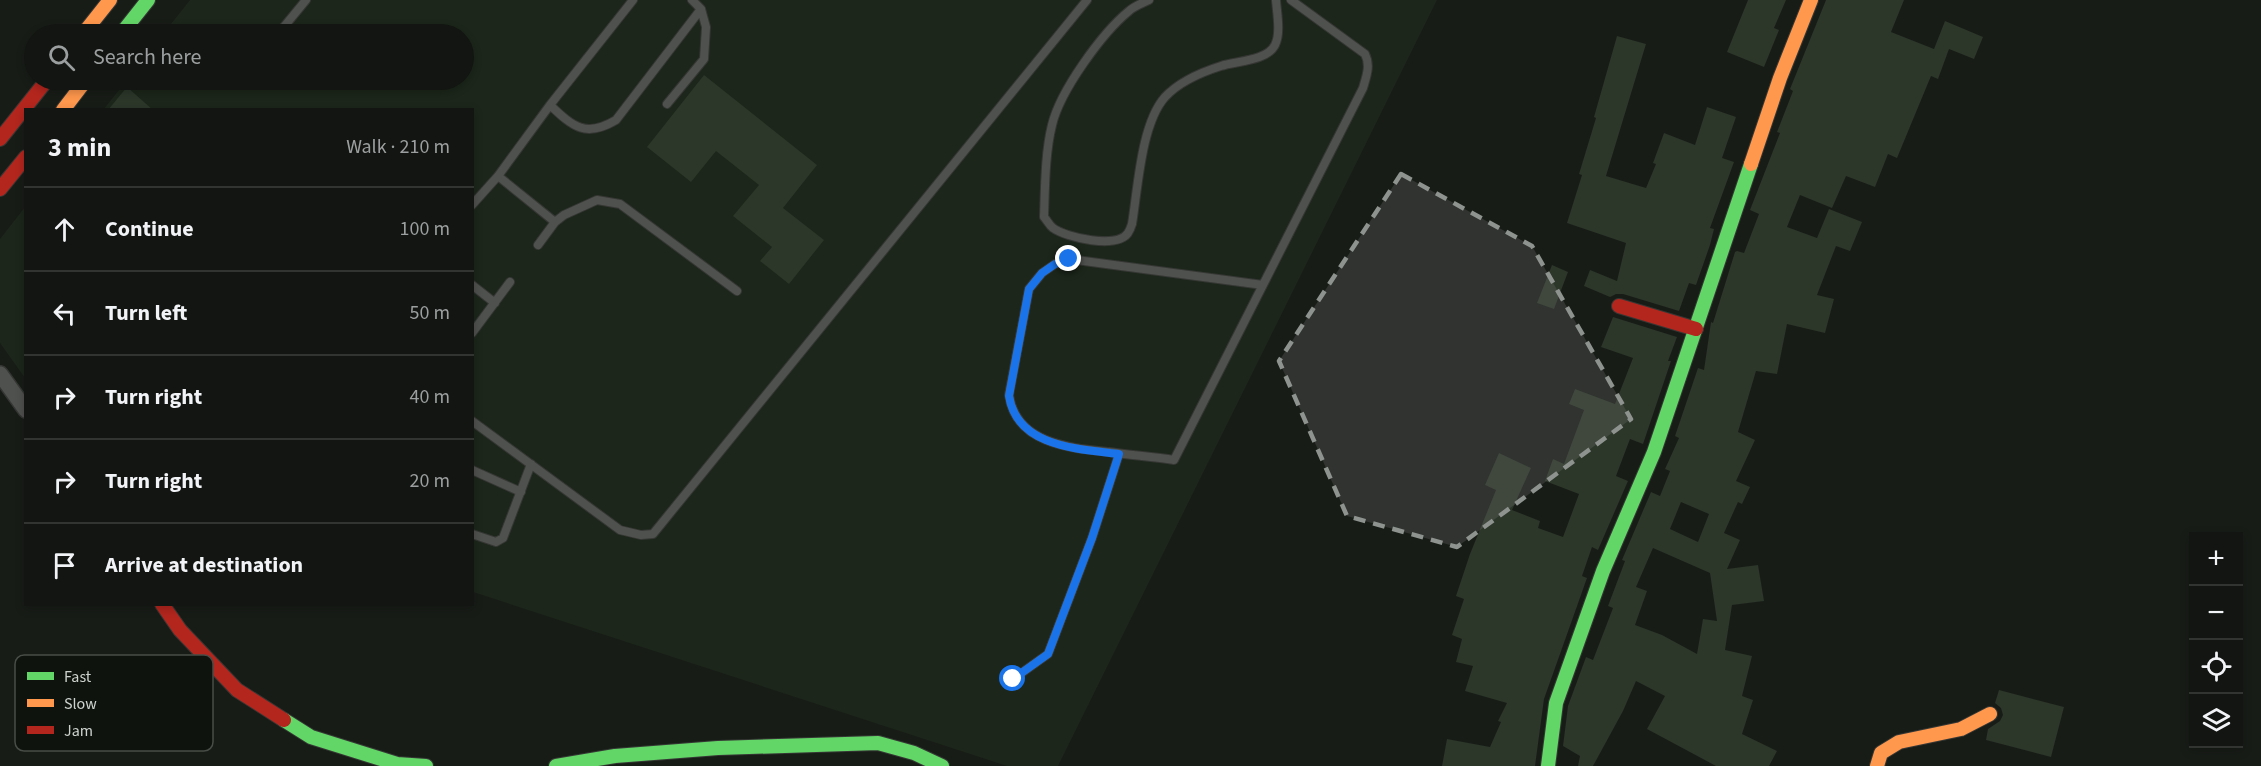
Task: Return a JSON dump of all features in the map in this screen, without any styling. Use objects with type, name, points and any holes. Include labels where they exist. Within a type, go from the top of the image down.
[{"type":"street","points":[[129,24],[148,0]]},
{"type":"street","points":[[1548,766],[1556,703],[1603,571],[1654,452],[1780,78],[1811,0]]},
{"type":"street","points":[[90,24],[106,1]]},
{"type":"street","points":[[25,108],[39,90]]},
{"type":"street","points":[[65,108],[78,90]]},
{"type":"street","points":[[0,139],[24,109]]},
{"type":"street","points":[[0,189],[24,159]]},
{"type":"street","points":[[1619,306],[1696,329]]},
{"type":"street","points":[[0,374],[24,407]]},
{"type":"street","points":[[163,606],[180,630],[204,655]]},
{"type":"street","points":[[213,665],[237,690],[311,737],[397,764],[426,766]]},
{"type":"street","points":[[1877,766],[1881,753],[1899,742],[1961,729],[1990,714]]},
{"type":"street","points":[[555,766],[615,756],[669,756],[718,748],[878,743],[914,753],[942,766]]},
{"type":"lane","points":[[286,24],[306,0]]},
{"type":"lane","points":[[474,203],[498,176],[550,105],[633,0]]},
{"type":"lane","points":[[667,104],[704,59],[706,27],[702,9],[692,0]]},
{"type":"lane","points":[[474,422],[620,530],[641,535],[653,534],[1087,0]]},
{"type":"lane","points":[[1149,0],[1130,10],[1105,36],[1073,79],[1052,125],[1044,217],[1053,228],[1062,232],[1097,242],[1118,239],[1128,234],[1132,224],[1143,144],[1151,122],[1165,97],[1190,78],[1221,66],[1262,56],[1271,50],[1278,34],[1276,0]]},
{"type":"lane","points":[[1263,285],[1069,259],[1055,264],[1042,273],[1029,289],[1009,396],[1017,419],[1027,430],[1066,447],[1174,460],[1263,285],[1363,88],[1368,70],[1368,60],[1365,54],[1291,0]]},
{"type":"lane","points":[[550,105],[577,127],[590,130],[604,127],[616,120],[702,9]]},
{"type":"lane","points":[[498,176],[555,222]]},
{"type":"lane","points":[[538,246],[555,222],[564,215],[597,200],[620,204],[737,291]]},
{"type":"lane","points":[[474,330],[510,282]]},
{"type":"lane","points":[[474,287],[495,303]]},
{"type":"lane","points":[[1013,679],[1048,654],[1092,538],[1119,454]]},
{"type":"lane","points":[[474,535],[496,542],[503,538],[531,464]]},
{"type":"lane","points":[[474,471],[520,492]]},
{"type":"highlighted area","points":[[1401,174],[1532,246],[1631,419],[1457,547],[1347,516],[1279,361]]},
{"type":"shaded area","points":[[190,0],[1437,0],[1058,766],[1007,766],[474,592],[474,108],[105,108],[119,90],[474,90],[474,24],[171,24]]},
{"type":"shaded area","points":[[24,208],[24,377],[0,343],[0,239]]},
{"type":"building","points":[[1748,0],[1786,0],[1774,28],[1779,30],[1764,67],[1727,52]]},
{"type":"building","points":[[1826,0],[1904,0],[1891,32],[1934,49],[1945,21],[1983,37],[1974,59],[1949,49],[1938,79],[1931,76],[1897,158],[1888,154],[1875,187],[1846,176],[1832,208],[1800,195],[1787,227],[1817,238],[1829,209],[1862,222],[1850,251],[1836,246],[1817,295],[1834,299],[1825,333],[1787,324],[1777,374],[1756,371],[1738,432],[1755,440],[1736,481],[1750,487],[1742,504],[1738,502],[1724,533],[1740,540],[1727,569],[1758,565],[1764,601],[1732,605],[1725,650],[1752,656],[1742,696],[1753,700],[1742,734],[1777,751],[1769,766],[1716,766],[1647,729],[1665,696],[1636,681],[1623,711],[1593,766],[1578,766],[1580,756],[1563,746],[1568,706],[1586,657],[1593,660],[1613,608],[1608,606],[1625,561],[1622,560],[1651,492],[1660,496],[1670,471],[1665,469],[1679,438],[1675,436],[1698,368],[1704,370],[1711,322],[1713,323],[1735,252],[1744,253],[1759,214],[1750,210],[1780,133],[1777,132],[1793,91],[1790,89]],"holes":[[[1681,502],[1709,514],[1698,542],[1670,529]],[[1653,548],[1710,573],[1717,621],[1703,619],[1697,654],[1662,635],[1635,625],[1647,591],[1636,587]]]},
{"type":"building","points":[[1617,36],[1646,44],[1606,176],[1646,188],[1656,164],[1653,163],[1664,133],[1695,145],[1707,107],[1736,117],[1722,158],[1734,162],[1710,228],[1714,229],[1710,245],[1696,285],[1689,283],[1679,311],[1623,294],[1610,297],[1584,286],[1590,270],[1617,281],[1626,243],[1567,223],[1582,175],[1579,174]]},
{"type":"building","points":[[704,75],[817,165],[783,208],[824,240],[789,284],[760,261],[772,247],[733,216],[759,185],[716,151],[691,182],[647,147]]},
{"type":"building","points":[[125,90],[130,90],[151,108],[110,108]]},
{"type":"building","points":[[1552,265],[1568,272],[1554,309],[1537,303]]},
{"type":"building","points":[[1613,317],[1677,337],[1643,444],[1630,439],[1616,476],[1628,481],[1598,550],[1592,547],[1582,576],[1587,578],[1544,699],[1535,766],[1442,766],[1447,739],[1490,747],[1501,722],[1498,721],[1507,703],[1465,691],[1473,666],[1456,662],[1462,639],[1452,635],[1464,599],[1456,596],[1496,490],[1485,485],[1499,453],[1531,468],[1512,510],[1540,521],[1538,528],[1563,537],[1579,494],[1545,481],[1553,459],[1564,464],[1584,410],[1569,404],[1575,389],[1615,404],[1633,358],[1601,347]]},
{"type":"building","points":[[1999,690],[2064,707],[2051,757],[1986,740],[1988,729],[2000,721],[2003,715],[2001,708],[1995,703]]},
{"type":"traffic: fast","points":[[129,24],[148,0]]},
{"type":"traffic: fast","points":[[1548,766],[1556,703],[1603,571],[1654,452],[1751,164]]},
{"type":"traffic: fast","points":[[284,720],[311,737],[397,764],[426,766]]},
{"type":"traffic: fast","points":[[556,766],[615,756],[718,748],[878,743],[914,753],[942,766]]},
{"type":"traffic: slow","points":[[91,24],[110,0]]},
{"type":"traffic: slow","points":[[1751,164],[1780,78],[1811,0]]},
{"type":"traffic: slow","points":[[65,108],[78,90]]},
{"type":"traffic: slow","points":[[1877,766],[1881,753],[1899,742],[1961,729],[1990,714]]},
{"type":"traffic: jam","points":[[25,108],[39,90]]},
{"type":"traffic: jam","points":[[0,139],[24,109]]},
{"type":"traffic: jam","points":[[0,189],[24,159]]},
{"type":"traffic: jam","points":[[1619,306],[1696,329]]},
{"type":"traffic: jam","points":[[163,606],[180,630],[204,655]]},
{"type":"traffic: jam","points":[[213,665],[237,690],[284,720]]},
{"type":"route","points":[[1013,679],[1048,654],[1092,538],[1119,454],[1066,447],[1046,440],[1027,430],[1017,419],[1011,407],[1009,396],[1029,289],[1042,273],[1055,264],[1069,259]]}]
